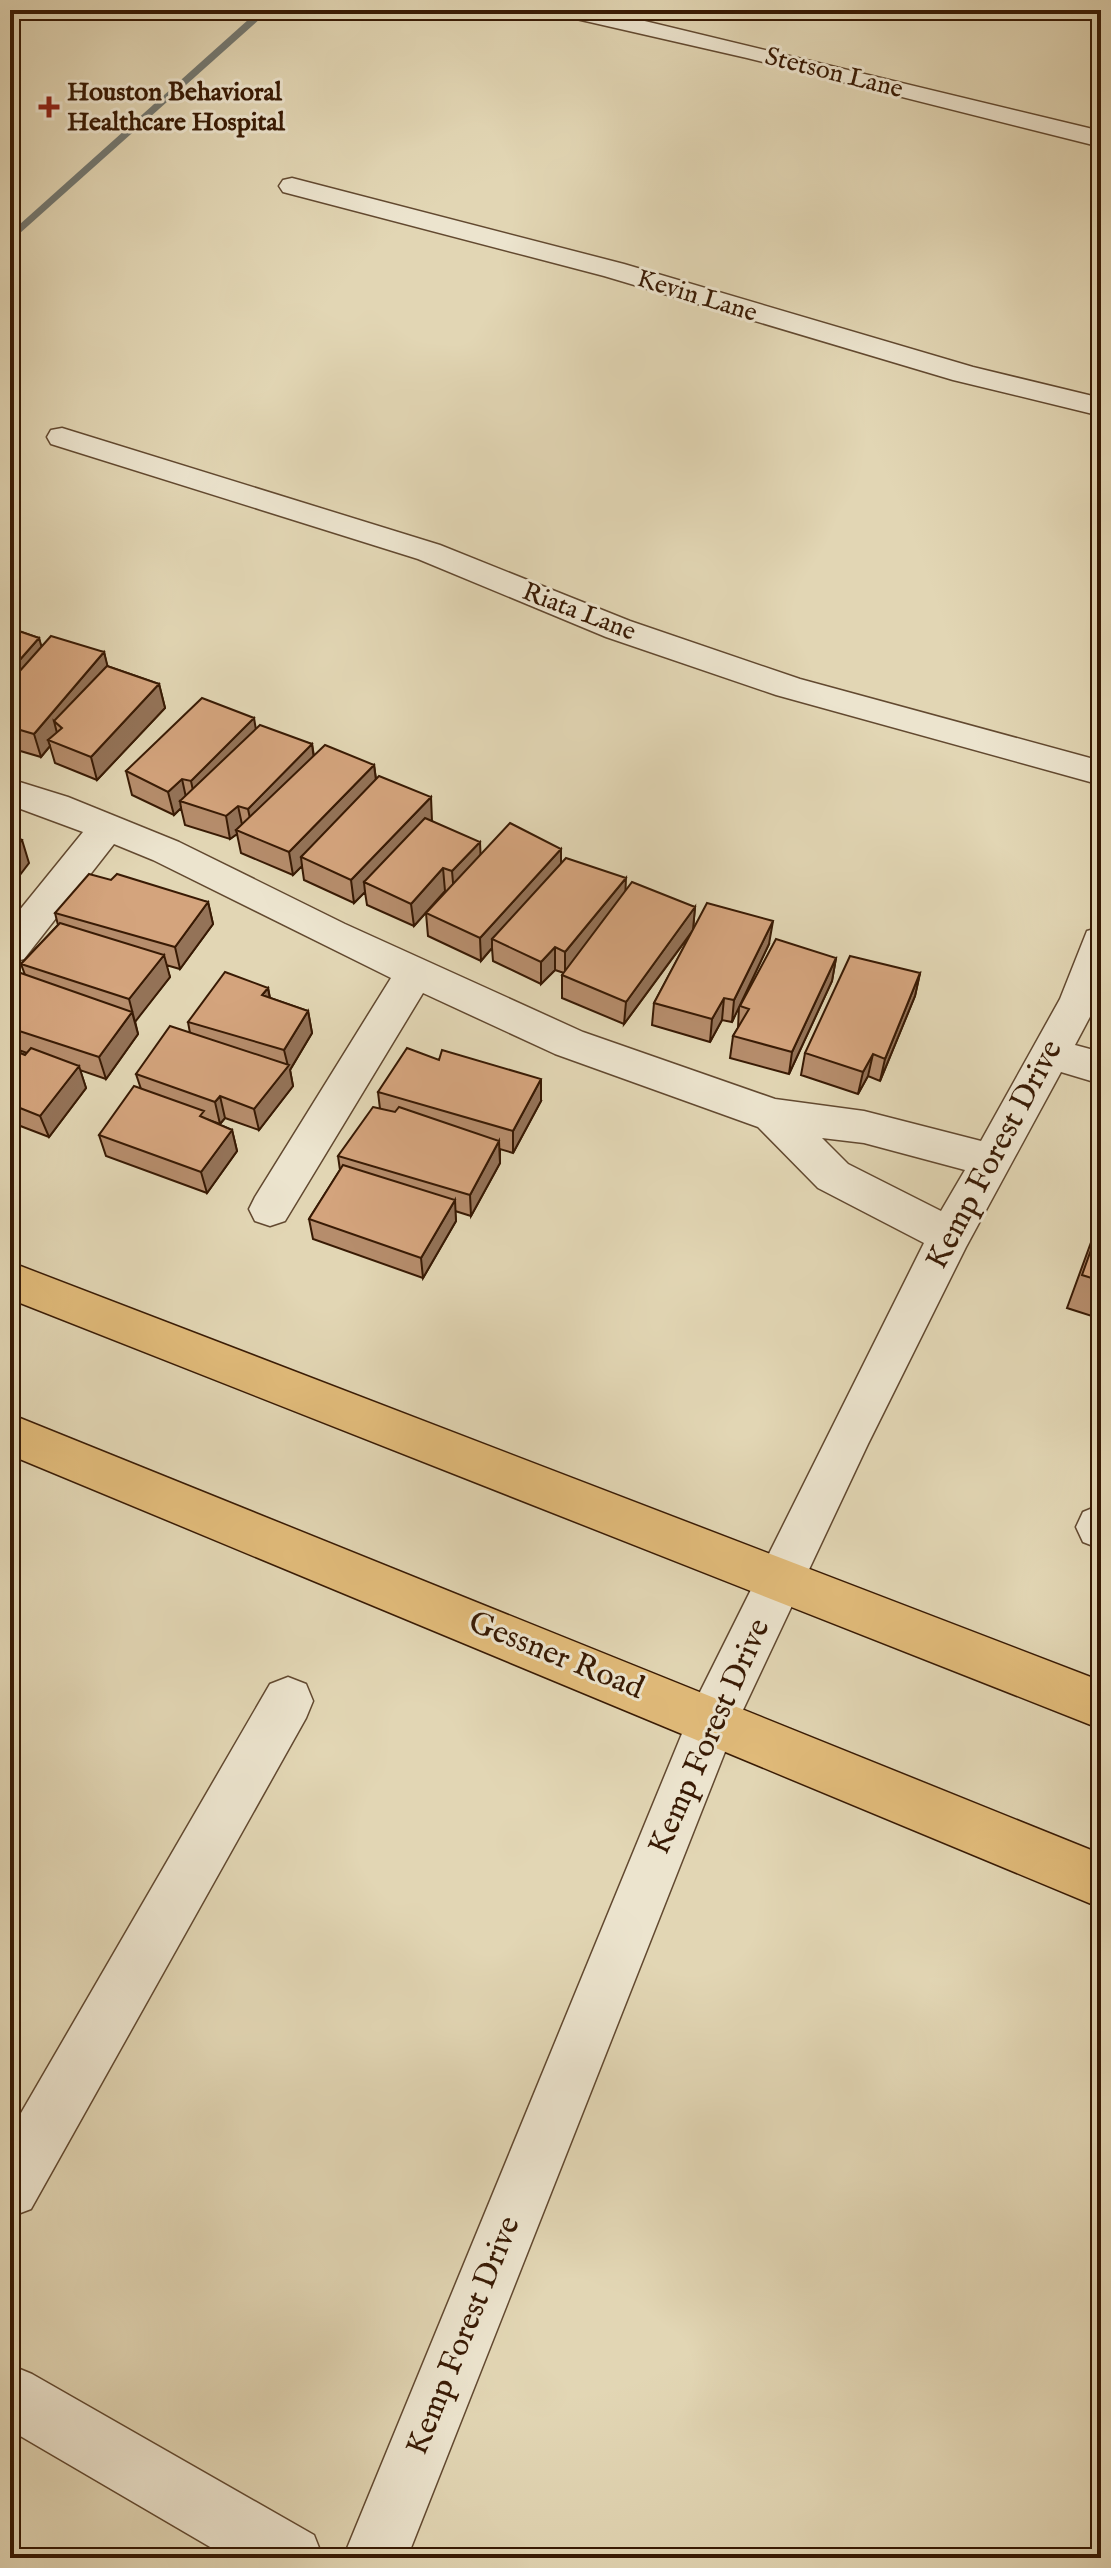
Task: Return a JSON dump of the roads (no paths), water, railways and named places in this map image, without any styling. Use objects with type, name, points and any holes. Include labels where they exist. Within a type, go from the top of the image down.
[{"type":"main road","points":[[10,1280],[1101,1705]]},
{"type":"main road","name":"Gessner Road","points":[[10,1434],[713,1719],[1101,1881]]},
{"type":"street","name":"Stetson Lane","points":[[567,10],[748,51],[1101,139]]},
{"type":"street","name":"Kevin Lane","points":[[292,186],[614,270],[964,374],[1101,407]]},
{"type":"street","name":"Riata Lane","points":[[62,437],[429,552],[618,629],[788,687],[1101,773]]},
{"type":"street","points":[[10,792],[166,851],[415,973],[569,1043],[773,1115],[864,1127],[990,1160]]},
{"type":"street","points":[[10,949],[107,827]]},
{"type":"street","name":"Kemp Forest Drive","points":[[375,2558],[713,1719],[950,1236],[1080,1000],[1101,941]]},
{"type":"street","points":[[270,1209],[415,973]]},
{"type":"street","points":[[1050,1053],[1101,1068]]},
{"type":"street","points":[[773,1115],[833,1176],[950,1236]]},
{"type":"street","points":[[10,2188],[288,1701]]},
{"type":"street","points":[[10,2396],[291,2558]]},
{"type":"waterway","points":[[10,239],[265,10]]},
{"type":"place","name":"Houston Behavioral Healthcare Hospital","points":[[49,107]]}]
